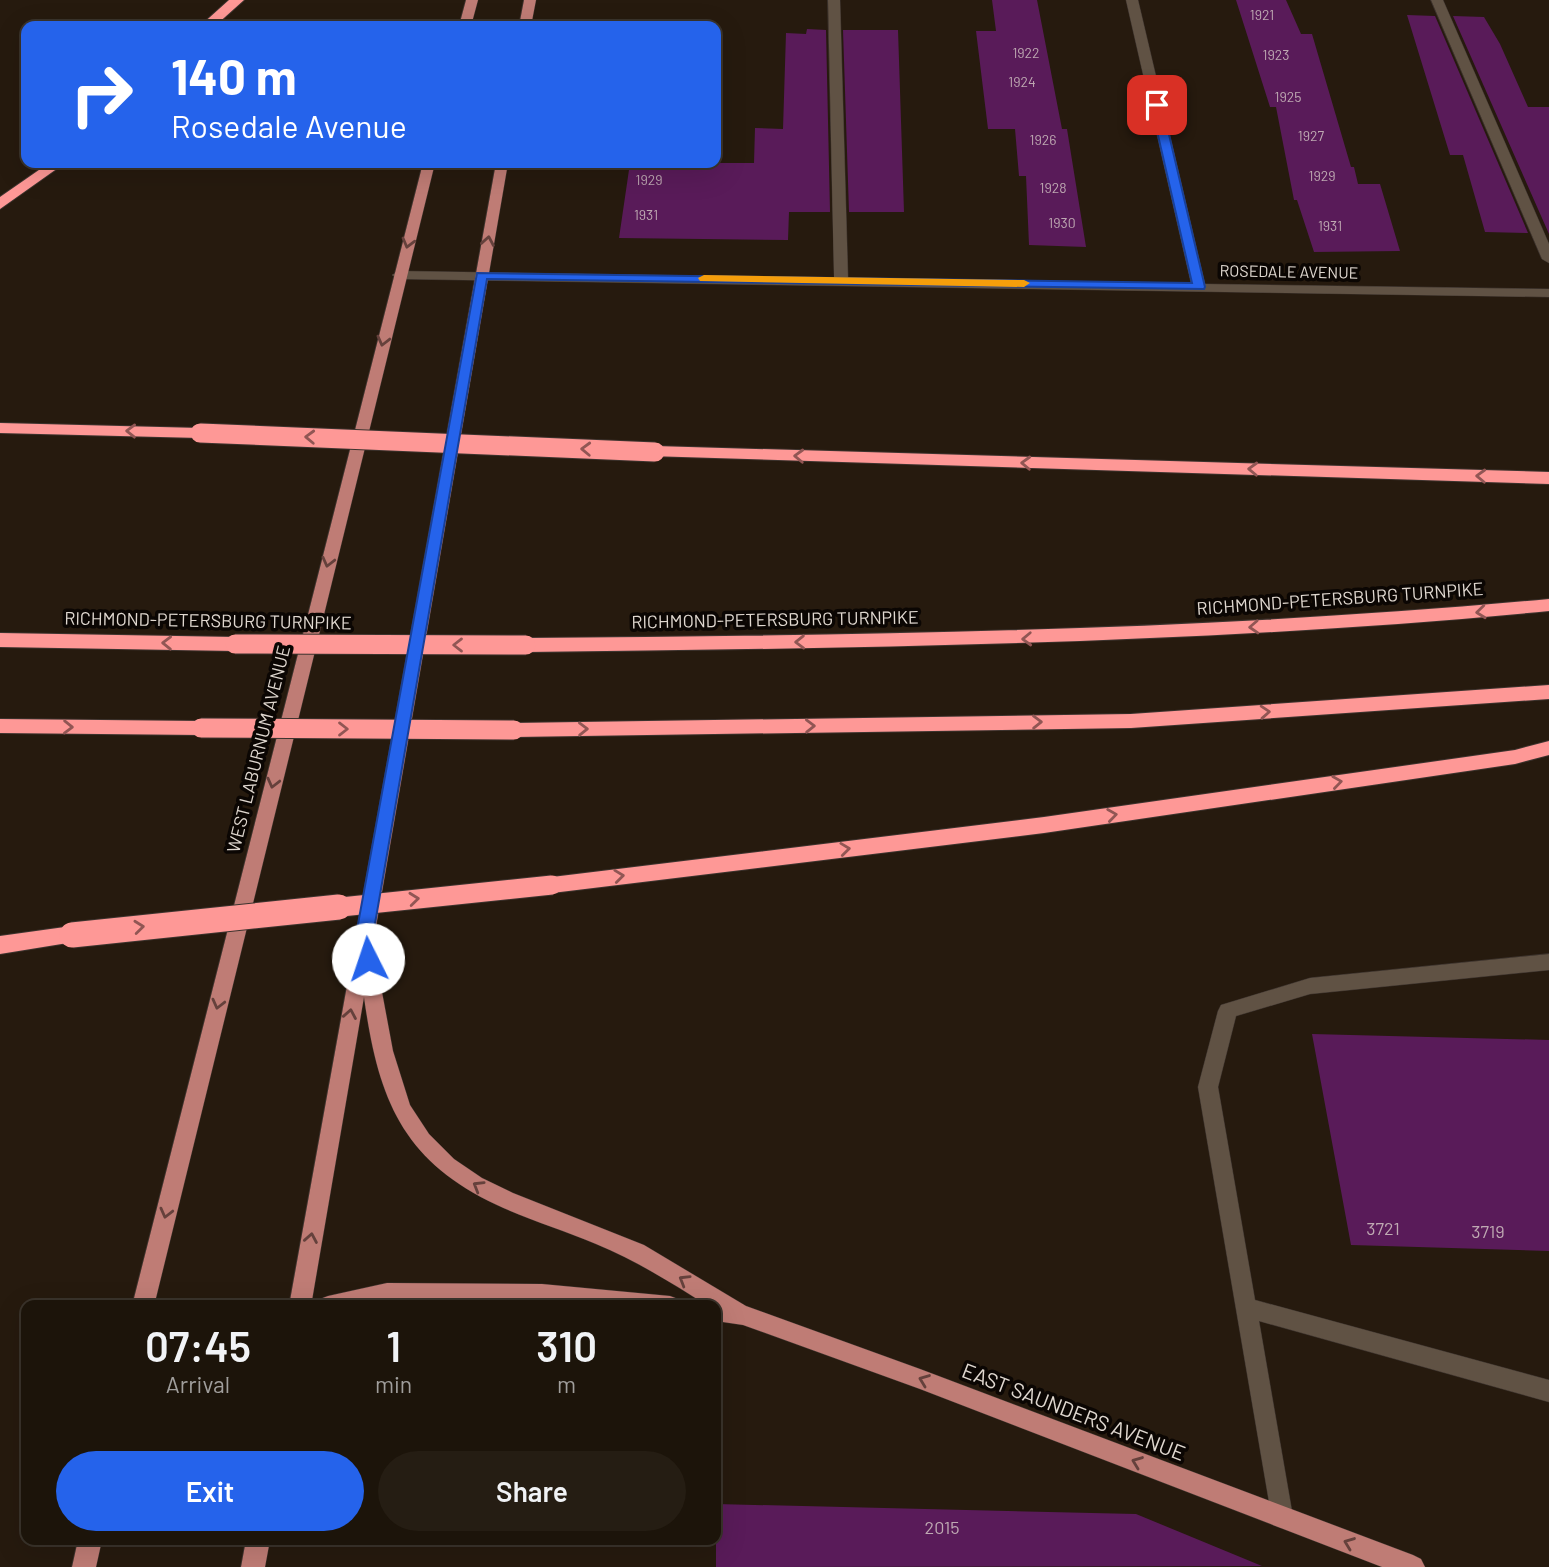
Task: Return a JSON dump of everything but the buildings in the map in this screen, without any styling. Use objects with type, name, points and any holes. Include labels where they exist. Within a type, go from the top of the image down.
[{"type":"highway","points":[[213,21],[237,0]]},
{"type":"highway","points":[[0,204],[51,168]]},
{"type":"highway","points":[[0,428],[200,433],[655,452],[1549,478]]},
{"type":"highway","name":"RICHMOND-PETERSBURG TURNPIKE","points":[[0,640],[526,645],[1030,639],[1440,617],[1549,605]]},
{"type":"highway","points":[[0,726],[514,730],[1131,721],[1549,692]]},
{"type":"highway","points":[[0,945],[72,934],[552,885],[1044,825],[1515,757],[1549,748]]},
{"type":"main road","points":[[466,21],[472,0]]},
{"type":"main road","points":[[526,21],[530,0]]},
{"type":"main road","name":"WEST LABURNUM AVENUE","points":[[144,1300],[428,168]]},
{"type":"main road","points":[[301,1300],[501,168]]},
{"type":"main road","points":[[364,935],[390,1081],[403,1112],[447,1166],[479,1188],[635,1251],[718,1300]]},
{"type":"main road","points":[[355,1300],[387,1293],[542,1294],[606,1300]]},
{"type":"main road","points":[[721,1302],[743,1315]]},
{"type":"main road","name":"EAST SAUNDERS AVENUE","points":[[721,1312],[743,1315],[920,1379],[1413,1567]]},
{"type":"main road","points":[[84,1567],[89,1545]]},
{"type":"main road","points":[[253,1567],[257,1545]]},
{"type":"street","points":[[834,0],[841,280]]},
{"type":"street","points":[[1132,0],[1199,287]]},
{"type":"street","points":[[1437,0],[1549,258]]},
{"type":"street","name":"ROSEDALE AVENUE","points":[[399,275],[1549,293]]},
{"type":"street","points":[[1281,1517],[1208,1087],[1228,1011],[1310,986],[1549,962]]},
{"type":"street","points":[[1245,1307],[1549,1391]]},
{"type":"slow traffic","points":[[704,278],[1024,283]]},
{"type":"route","points":[[368,959],[364,935],[482,276],[1199,287],[1157,105]]}]
